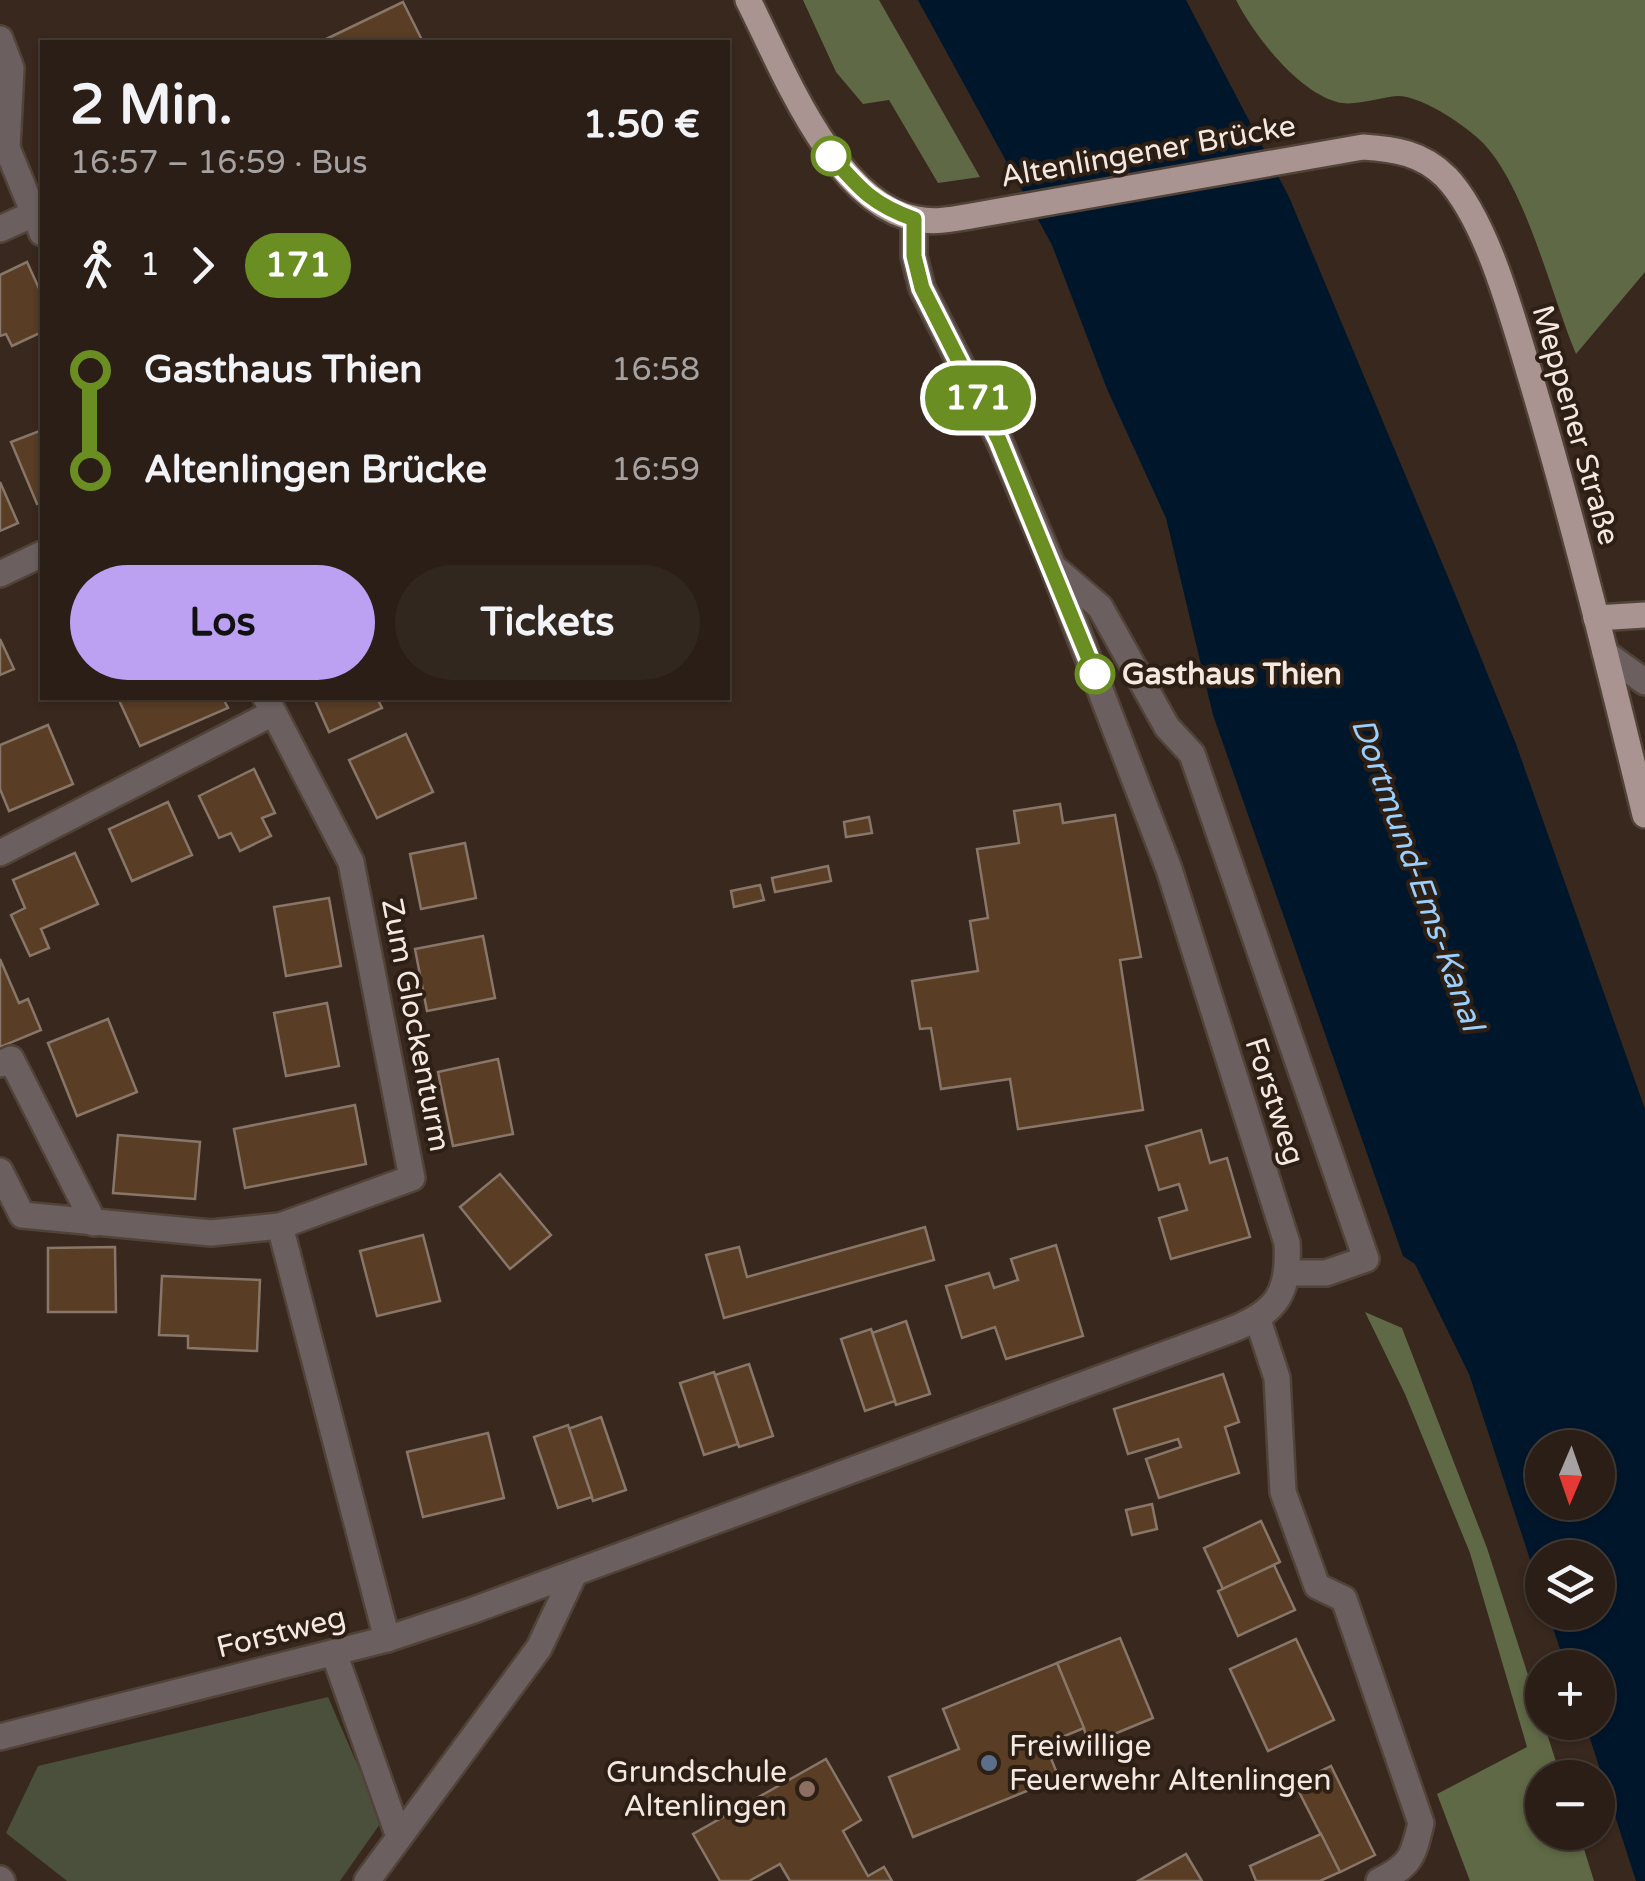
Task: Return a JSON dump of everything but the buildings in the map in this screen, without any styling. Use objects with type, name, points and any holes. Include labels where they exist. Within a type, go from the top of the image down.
[{"type":"main road","points":[[748,0],[831,156],[860,190],[884,208],[914,219]]},
{"type":"main road","name":"Meppener Straße","points":[[1337,150],[1390,149],[1423,158],[1447,179],[1471,211],[1510,310],[1554,454],[1645,816]]},
{"type":"main road","name":"Altenlingener Brücke","points":[[914,219],[938,221],[971,216],[1337,150]]},
{"type":"main road","points":[[1596,618],[1645,615]]},
{"type":"street","points":[[0,38],[10,68],[8,148],[38,224],[0,230]]},
{"type":"street","name":"Forstweg","points":[[914,219],[914,256],[922,288],[999,440],[1053,567],[1169,869],[1287,1243],[1289,1273]]},
{"type":"street","points":[[0,574],[40,555]]},
{"type":"street","points":[[1053,567],[1100,607],[1168,726],[1192,754],[1366,1259],[1326,1273],[1289,1273],[1278,1300],[1258,1320],[1277,1378],[1283,1492],[1317,1586],[1344,1598],[1422,1822],[1415,1848],[1402,1870],[1379,1881]]},
{"type":"street","points":[[1605,653],[1645,682]]},
{"type":"street","points":[[0,853],[270,705]]},
{"type":"street","name":"Zum Glockenturm","points":[[270,705],[351,862],[412,1178],[280,1226]]},
{"type":"street","points":[[0,1064],[11,1059],[94,1223]]},
{"type":"street","points":[[0,1171],[22,1215],[211,1233],[280,1226],[388,1639]]},
{"type":"street","name":"Forstweg","points":[[0,1737],[388,1639],[574,1574],[1258,1320]]},
{"type":"street","points":[[366,1881],[539,1648],[574,1574]]},
{"type":"street","points":[[334,1653],[399,1837]]},
{"type":"green space","points":[[803,0],[879,0],[980,177],[938,183],[889,100],[863,104],[836,72]]},
{"type":"green space","points":[[1236,0],[1645,0],[1645,272],[1576,354],[1525,214],[1499,163],[1484,144],[1444,113],[1408,97],[1344,103],[1322,96],[1278,60]]},
{"type":"green space","points":[[1365,1312],[1402,1328],[1487,1548],[1525,1666],[1525,1740],[1549,1740],[1556,1760],[1525,1760],[1525,1850],[1584,1850],[1594,1881],[1470,1881],[1437,1794],[1527,1747],[1470,1553],[1405,1394]]},
{"type":"green space","points":[[328,1697],[382,1821],[340,1881],[67,1881],[6,1833],[38,1766]]},
{"type":"water","name":"Dortmund-Ems-Kanal","points":[[918,0],[1186,0],[1289,197],[1516,744],[1645,1109],[1645,1881],[1636,1881],[1615,1816],[1615,1760],[1597,1760],[1590,1740],[1615,1740],[1615,1650],[1560,1650],[1554,1630],[1615,1630],[1615,1540],[1525,1540],[1525,1544],[1469,1374],[1415,1264],[1403,1256],[1213,715],[1166,518],[1107,389],[1052,245]]},
{"type":"bus line","name":"171","points":[[831,156],[860,190],[884,208],[914,219],[914,256],[922,288],[999,440],[1095,674]]},
{"type":"place","name":"Gasthaus Thien","points":[[1095,674]]},
{"type":"place","name":"Freiwillige Feuerwehr Altenlingen","points":[[989,1763]]},
{"type":"place","name":"Grundschule Altenlingen","points":[[807,1789]]}]
